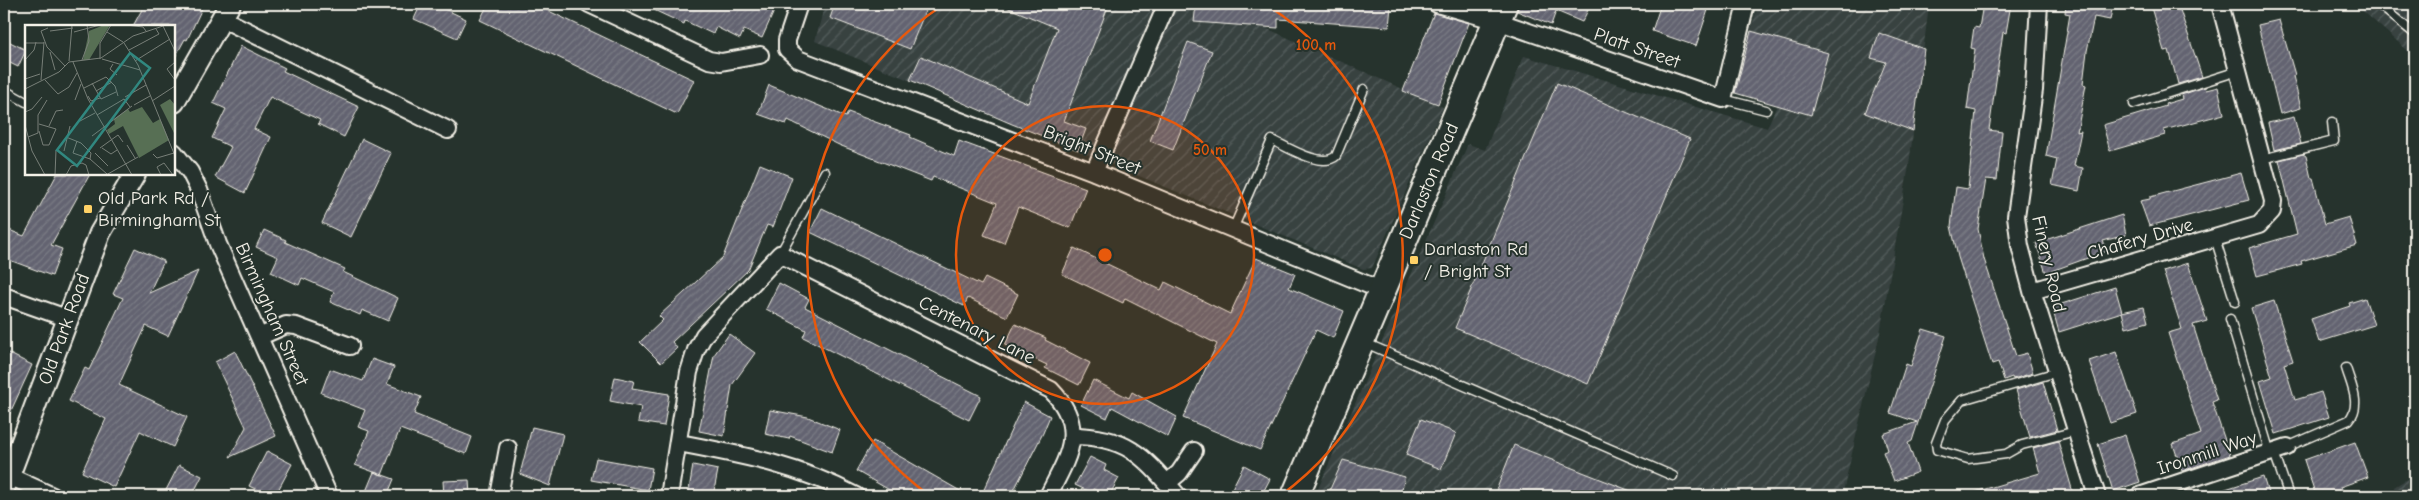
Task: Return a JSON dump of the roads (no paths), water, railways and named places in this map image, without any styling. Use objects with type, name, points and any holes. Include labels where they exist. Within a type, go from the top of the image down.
[{"type":"main road","name":"Darlaston Road","points":[[1296,496],[1501,12]]},
{"type":"street","points":[[590,4],[709,60],[721,62],[760,55]]},
{"type":"street","name":"Bright Street","points":[[799,4],[787,40],[787,48],[798,59],[1094,172],[1383,291]]},
{"type":"street","points":[[1094,172],[1167,4]]},
{"type":"street","name":"Platt Street","points":[[1437,4],[1501,12],[1723,99]]},
{"type":"street","points":[[1723,99],[1746,4]]},
{"type":"street","name":"Finery Road","points":[[2039,4],[2034,90],[2016,216],[2020,246],[2032,291],[2098,496]]},
{"type":"street","points":[[2220,4],[2262,159]]},
{"type":"street","points":[[175,100],[226,11],[448,130]]},
{"type":"street","name":"Birmingham Street","points":[[175,153],[194,181],[218,244],[329,496]]},
{"type":"street","name":"Chafery Drive","points":[[2032,291],[2259,225],[2272,211],[2273,201],[2262,159]]},
{"type":"street","name":"Old Park Road","points":[[6,483],[100,233],[134,175]]},
{"type":"street","points":[[669,496],[689,372],[700,342],[704,335],[780,254]]},
{"type":"street","name":"Centenary Lane","points":[[780,254],[1046,387],[1061,400],[1068,414],[1072,436],[1068,457],[1048,496]]},
{"type":"street","points":[[4,296],[69,319]]},
{"type":"street","points":[[260,336],[286,324],[350,346]]},
{"type":"street","points":[[1072,436],[1106,439],[1132,449],[1178,496]]},
{"type":"street","points":[[679,443],[786,466],[831,483],[856,496]]},
{"type":"street","points":[[499,496],[508,448]]},
{"type":"street","points":[[1167,483],[1178,473],[1194,451]]},
{"type":"street","name":"Ironmill Way","points":[[2139,496],[2277,451]]},
{"type":"street","points":[[6,483],[53,496]]},
{"type":"lane","points":[[2378,4],[2415,34]]},
{"type":"lane","points":[[2134,104],[2238,71]]},
{"type":"lane","points":[[1233,229],[1272,140],[1321,161],[1331,160],[1336,156],[1364,88]]},
{"type":"lane","points":[[4,90],[25,101]]},
{"type":"lane","name":"Platt Street","points":[[1723,99],[1766,110]]},
{"type":"lane","points":[[2262,159],[2334,141],[2332,122]]},
{"type":"lane","points":[[780,254],[825,172]]},
{"type":"lane","points":[[2215,238],[2235,302]]},
{"type":"lane","points":[[2230,319],[2277,451],[2289,496]]},
{"type":"lane","points":[[1362,341],[1672,476]]},
{"type":"lane","points":[[2277,451],[2349,420],[2355,413],[2356,405],[2346,368]]},
{"type":"lane","points":[[2057,372],[1962,400],[1944,420],[1936,443],[1937,450],[1968,460],[2006,454],[2022,445],[2076,431]]},
{"type":"place","name":"Old Park Rd / Birmingham St","points":[[88,209]]},
{"type":"place","name":"Darlaston Rd / Bright St","points":[[1414,260]]}]
